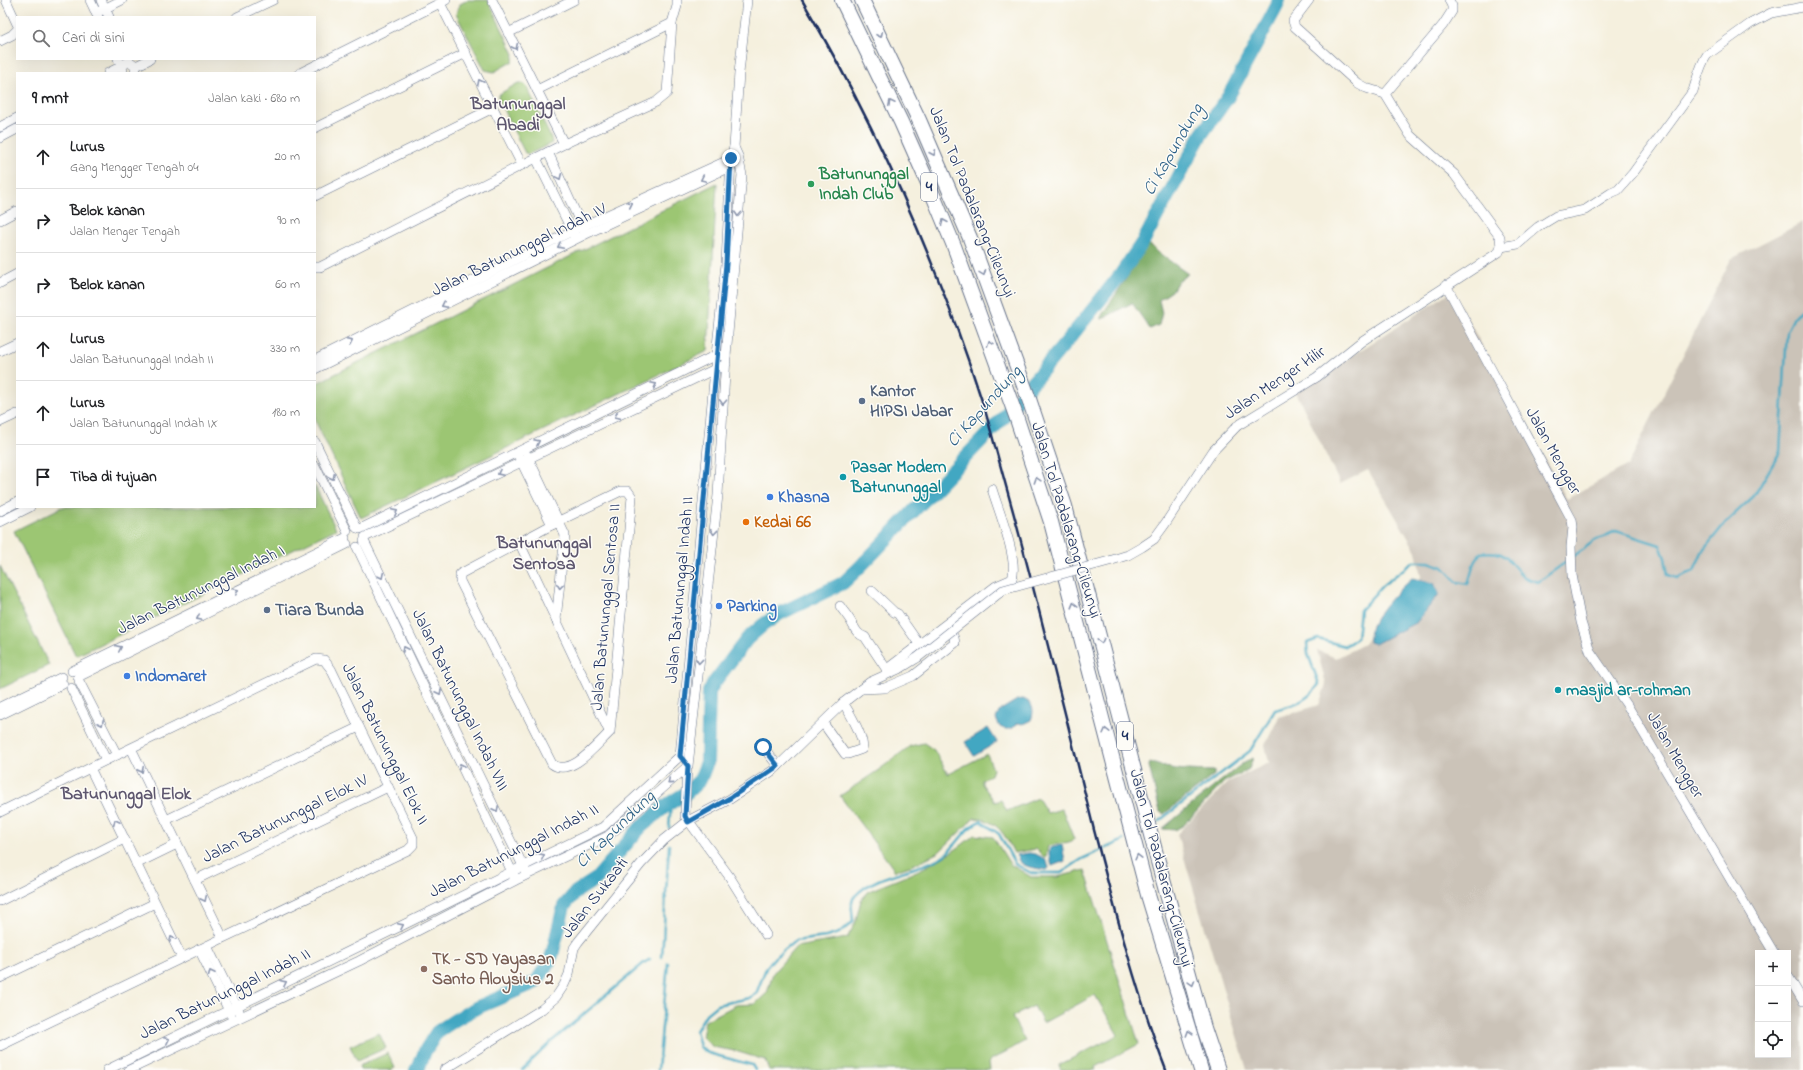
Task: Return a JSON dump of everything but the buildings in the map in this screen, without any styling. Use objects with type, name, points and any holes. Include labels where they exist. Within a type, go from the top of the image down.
[{"type":"highway","name":"Jalan Tol Padalarang–Cileunyi","points":[[842,0],[901,122],[931,190],[954,246],[1004,380],[1051,522],[1148,895],[1201,1070]]},
{"type":"highway","name":"Jalan Tol Padalarang–Cileunyi","points":[[862,0],[919,120],[970,238],[1018,368],[1065,506],[1159,865],[1204,1028],[1218,1070]]},
{"type":"street","points":[[6,0],[16,22]]},
{"type":"street","points":[[90,0],[97,15],[107,13],[122,0]]},
{"type":"street","points":[[101,0],[107,13]]},
{"type":"street","points":[[239,16],[273,0]]},
{"type":"street","points":[[492,0],[564,144]]},
{"type":"street","points":[[508,33],[574,0]]},
{"type":"street","points":[[316,266],[320,267],[564,144],[656,102],[667,93],[672,23],[677,6],[676,0]]},
{"type":"street","points":[[735,158],[739,74],[747,0]]},
{"type":"street","points":[[1309,0],[1293,21],[1295,27],[1357,83],[1366,88],[1385,94],[1410,135],[1454,174],[1500,237],[1501,247],[1518,244],[1538,227],[1556,216],[1585,210],[1618,190],[1633,173],[1693,91],[1699,77],[1702,62],[1707,55],[1750,24],[1771,13],[1803,7]]},
{"type":"street","points":[[1385,94],[1443,25],[1452,11],[1450,0]]},
{"type":"street","points":[[302,72],[443,1],[466,53],[522,165]]},
{"type":"street","points":[[537,90],[672,23]]},
{"type":"street","points":[[0,41],[12,36],[16,31]]},
{"type":"street","points":[[316,128],[466,53]]},
{"type":"street","points":[[110,72],[127,65],[146,60]]},
{"type":"street","points":[[316,196],[493,108]]},
{"type":"street","points":[[0,127],[16,119]]},
{"type":"street","points":[[0,138],[16,130]]},
{"type":"street","points":[[548,152],[584,230]]},
{"type":"street","points":[[536,158],[574,235]]},
{"type":"street","name":"Jalan Batununggal Indah IV","points":[[316,368],[574,235],[735,158]]},
{"type":"street","name":"Jalan Batununggal Indah II","points":[[129,1070],[359,961],[514,876],[523,866],[603,827],[680,756],[735,158]]},
{"type":"street","name":"Jalan Batununggal Indah II","points":[[107,1070],[232,1008],[514,876],[528,874],[608,836],[688,766],[718,495],[726,360],[742,175],[735,158]]},
{"type":"street","points":[[0,220],[16,212]]},
{"type":"street","name":"Jalan Batununggal Indah IV","points":[[316,360],[574,235]]},
{"type":"street","name":"Jalan Menger Hilir","points":[[870,682],[901,668],[917,658],[1003,590],[1128,555],[1154,539],[1214,451],[1237,426],[1318,376],[1362,341],[1495,255],[1499,252],[1501,247]]},
{"type":"street","points":[[0,283],[16,275]]},
{"type":"street","name":"Jalan Mengger","points":[[1446,286],[1572,520],[1572,575],[1580,622],[1590,651],[1627,705],[1772,950]]},
{"type":"street","points":[[0,351],[16,343]]},
{"type":"street","points":[[316,468],[346,537],[352,547],[361,536],[521,451],[716,355],[726,360],[715,369],[525,461],[361,536]]},
{"type":"street","points":[[0,422],[16,414]]},
{"type":"street","name":"Jalan Batununggal Indah VIII","points":[[316,444],[528,874]]},
{"type":"street","points":[[521,451],[556,523],[565,535],[556,620]]},
{"type":"street","points":[[870,682],[996,586],[1012,579],[1015,572],[1012,555],[992,489]]},
{"type":"street","name":"Jalan Batununggal Sentosa II","points":[[556,523],[621,491],[628,491],[632,497],[610,732]]},
{"type":"street","points":[[0,511],[16,503]]},
{"type":"street","points":[[0,522],[28,508]]},
{"type":"street","points":[[518,542],[610,732],[584,757],[566,768],[557,768],[552,764],[460,581],[460,574],[466,570],[518,542],[556,523]]},
{"type":"street","name":"Jalan Batununggal Indah I","points":[[76,676],[346,537],[352,528],[361,536]]},
{"type":"street","name":"Jalan Batununggal Indah VIII","points":[[361,536],[514,876]]},
{"type":"street","points":[[872,591],[898,614],[919,644]]},
{"type":"street","points":[[840,606],[851,621],[852,627],[859,635],[865,637],[887,670]]},
{"type":"street","points":[[861,689],[885,688],[913,676],[955,643],[947,624]]},
{"type":"street","name":"Jalan Batununggal Elok II","points":[[0,812],[316,659],[324,660],[331,669],[413,838],[413,845],[408,850],[203,947],[0,1046]]},
{"type":"street","points":[[106,760],[65,683],[65,673],[76,676],[117,755]]},
{"type":"street","points":[[0,707],[65,683],[76,686],[76,676]]},
{"type":"street","name":"Jalan Sukaati","points":[[444,1070],[542,1009],[556,997],[564,986],[569,974],[573,953],[578,942],[641,864],[686,819],[730,798],[778,766],[843,703],[870,682]]},
{"type":"street","points":[[0,715],[65,683]]},
{"type":"street","points":[[823,723],[845,754],[862,749],[863,743],[852,716],[843,703]]},
{"type":"street","points":[[166,820],[359,727]]},
{"type":"street","points":[[763,747],[778,766]]},
{"type":"street","points":[[131,748],[223,938]]},
{"type":"street","points":[[680,756],[688,766],[686,819],[729,876],[766,935]]},
{"type":"street","points":[[90,768],[182,958]]},
{"type":"street","name":"Jalan Batununggal Elok IV","points":[[195,880],[388,787]]},
{"type":"street","points":[[0,901],[124,839]]},
{"type":"street","points":[[136,864],[178,844]]},
{"type":"street","points":[[0,978],[155,903]]},
{"type":"street","points":[[203,947],[237,1018]]},
{"type":"street","points":[[1791,981],[1803,1000]]},
{"type":"street","points":[[142,1052],[150,1070]]},
{"type":"shaded area","points":[[1803,222],[1803,1070],[1247,1070],[1177,834],[1228,782],[1269,763],[1265,745],[1279,717],[1319,705],[1326,684],[1317,650],[1336,658],[1364,644],[1388,608],[1421,577],[1416,551],[1368,470],[1340,484],[1296,392],[1452,291],[1567,499],[1628,465],[1731,259]]},
{"type":"green space","points":[[468,0],[488,0],[514,54],[513,61],[494,72],[485,70],[456,14],[460,4]]},
{"type":"green space","points":[[518,83],[523,83],[527,87],[552,143],[529,154],[525,153],[499,101],[498,95]]},
{"type":"green space","points":[[717,183],[708,351],[361,518],[316,422],[316,384]]},
{"type":"green space","points":[[1149,244],[1188,274],[1178,281],[1172,291],[1159,300],[1162,313],[1159,325],[1150,329],[1132,303],[1102,319],[1102,315]]},
{"type":"green space","points":[[316,488],[336,529],[76,656],[14,531],[60,508],[316,508]]},
{"type":"green space","points":[[0,566],[49,665],[0,689]]},
{"type":"green space","points":[[924,743],[934,750],[948,774],[987,754],[993,769],[991,775],[982,780],[982,784],[995,802],[1001,800],[1007,811],[1038,798],[1047,813],[1062,809],[1074,839],[1069,842],[1048,846],[1046,857],[1044,857],[1036,849],[1014,853],[1004,834],[995,825],[974,818],[939,852],[913,865],[895,871],[840,796],[880,769],[910,746]]},
{"type":"green space","points":[[1253,758],[1249,769],[1224,782],[1184,825],[1175,830],[1162,829],[1244,762]]},
{"type":"green space","points":[[1150,762],[1173,769],[1214,771],[1214,775],[1164,814],[1160,812],[1149,766]]},
{"type":"green space","points":[[974,835],[993,837],[1010,864],[1031,877],[1058,877],[1085,870],[1139,1044],[1095,1067],[1096,1070],[1061,1070],[1059,1065],[1118,1035],[1095,995],[1043,1023],[1034,1006],[1012,1017],[1025,1041],[989,1061],[990,1070],[769,1070],[765,1060],[735,1051],[713,1047],[702,1037],[705,1021],[736,1005],[755,1004],[767,993],[773,973],[796,947],[847,938],[855,924],[861,900],[869,891],[924,868],[950,853]]},
{"type":"green space","points":[[379,1033],[386,1048],[357,1061],[350,1046]]},
{"type":"green space","points":[[388,1053],[395,1068],[390,1070],[360,1070],[359,1066]]},
{"type":"water","points":[[1412,578],[1434,583],[1439,594],[1417,622],[1375,644],[1369,642],[1369,634],[1377,616],[1391,598]]},
{"type":"water","points":[[1023,699],[1029,702],[1032,707],[1033,713],[1031,720],[1023,724],[1018,723],[1010,729],[1000,727],[996,719],[999,711],[1017,700]]},
{"type":"water","points":[[988,728],[997,742],[974,756],[965,742]]},
{"type":"water","points":[[1062,845],[1065,861],[1052,866],[1049,855],[1050,848]]},
{"type":"water","points":[[1029,853],[1042,857],[1049,868],[1047,870],[1033,868],[1021,863],[1017,855]]},
{"type":"waterway","name":"Ci Kapundung","points":[[416,1070],[419,1067],[425,1051],[437,1032],[476,1008],[536,982],[552,955],[564,906],[576,892],[596,879],[641,827],[667,805],[686,793],[700,780],[707,762],[709,692],[713,684],[747,639],[779,614],[843,583],[858,569],[1001,420],[1073,334],[1121,274],[1144,240],[1201,135],[1228,97],[1279,0]]},
{"type":"waterway","points":[[1574,556],[1594,541],[1616,531],[1660,545],[1665,558],[1668,575],[1677,578],[1694,571],[1702,552],[1726,522],[1754,496],[1780,452],[1787,331],[1795,315],[1803,308]]},
{"type":"waterway","points":[[1159,821],[1250,751],[1275,710],[1300,702],[1310,695],[1319,684],[1308,654],[1307,643],[1318,639],[1345,646],[1357,638],[1360,610],[1383,585],[1413,562],[1429,562],[1443,567],[1457,582],[1468,584],[1473,567],[1480,553],[1489,552],[1501,554],[1506,557],[1524,577],[1538,582],[1569,560]]},
{"type":"waterway","points":[[669,828],[671,803]]},
{"type":"waterway","points":[[755,1070],[752,1065],[708,1053],[700,1047],[696,1031],[706,1014],[717,1005],[749,998],[756,994],[766,968],[774,958],[795,941],[826,937],[839,933],[853,922],[852,901],[864,888],[887,877],[924,865],[946,854],[966,831],[981,821],[999,834],[1015,864],[1031,873],[1061,873],[1082,859],[1124,840]]},
{"type":"waterway","points":[[662,957],[669,845]]},
{"type":"waterway","points":[[522,1070],[551,1042],[650,959]]},
{"type":"waterway","points":[[658,1070],[668,963]]},
{"type":"railway","points":[[802,0],[856,98],[905,200],[948,304],[967,357],[985,410],[1014,515],[1118,921],[1145,1011],[1166,1070]]},
{"type":"place","name":"Batununggal Indah Club","points":[[811,184]]},
{"type":"place","name":"Kantor HIPSI Jabar","points":[[862,401]]},
{"type":"place","name":"Pasar Modern Batununggal","points":[[843,477]]},
{"type":"place","name":"Khasna","points":[[770,497]]},
{"type":"place","name":"Kedai 66","points":[[746,522]]},
{"type":"place","name":"Parking","points":[[719,606]]},
{"type":"place","name":"Tiara Bunda","points":[[267,610]]},
{"type":"place","name":"Indomaret","points":[[127,676]]},
{"type":"place","name":"masjid ar-rohman","points":[[1558,690]]},
{"type":"place","name":"TK - SD Yayasan Santo Aloysius 2","points":[[424,969]]},
{"type":"district","name":"Batununggal Abadi","points":[[518,115]]},
{"type":"district","name":"Batununggal Sentosa","points":[[544,554]]},
{"type":"district","name":"Batununggal Elok","points":[[126,795]]},
{"type":"route","points":[[731,158],[726,264],[716,355],[705,494],[680,756],[688,766],[685,816],[688,822],[730,798],[778,766],[763,747]]}]
